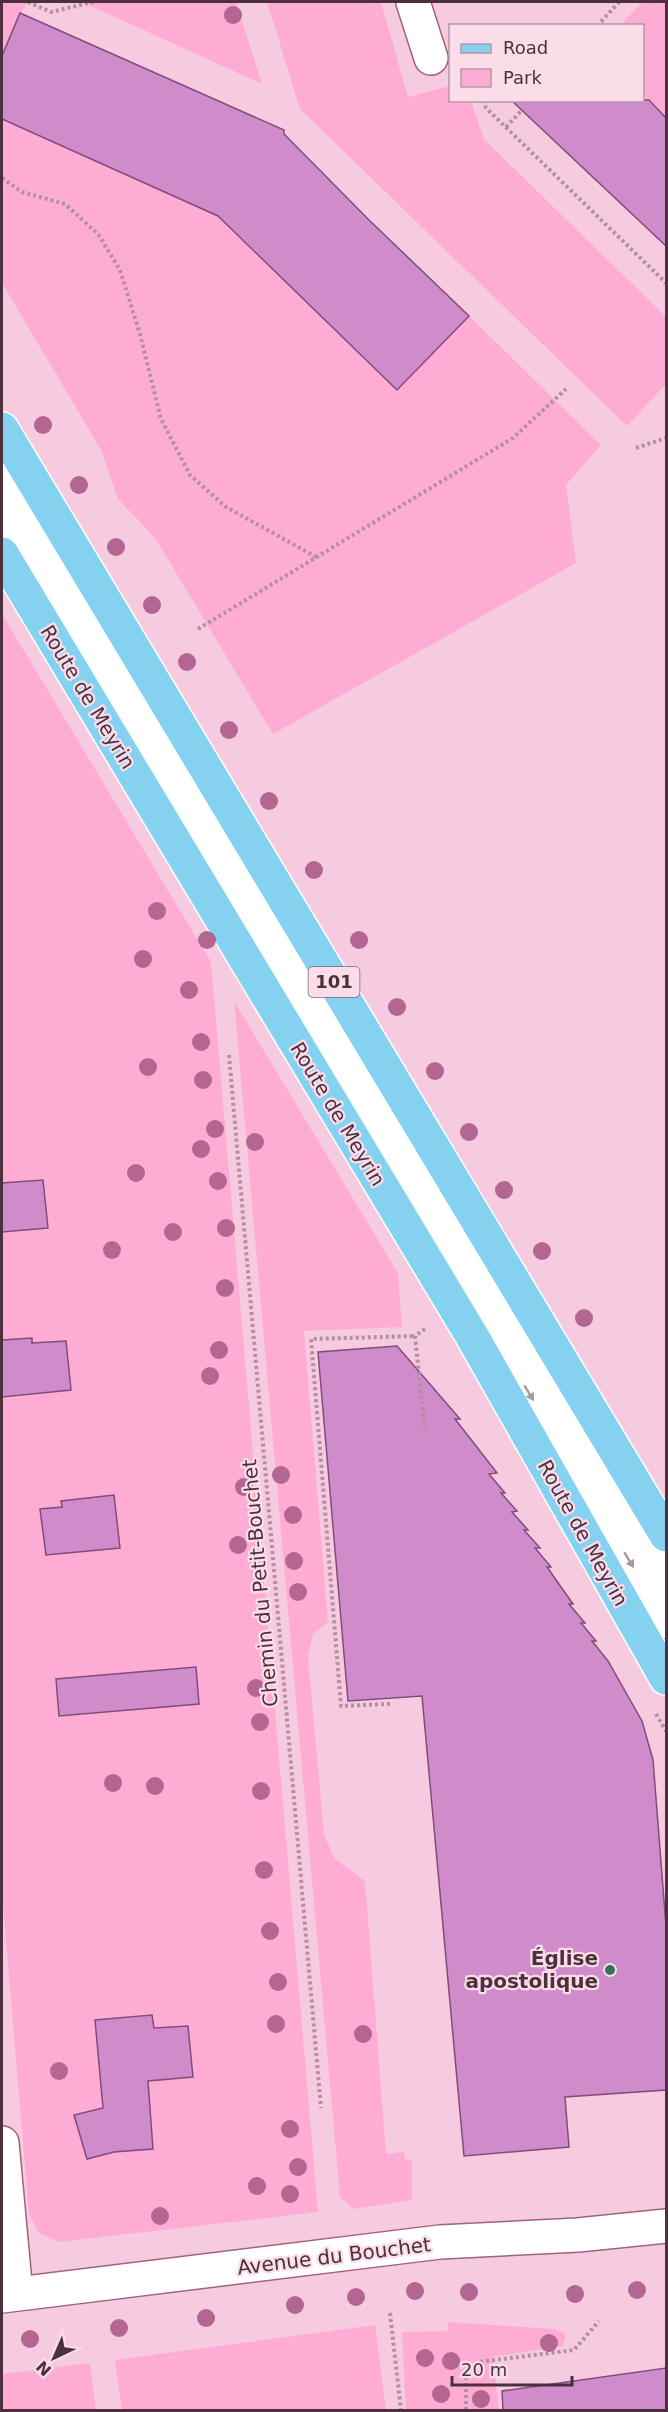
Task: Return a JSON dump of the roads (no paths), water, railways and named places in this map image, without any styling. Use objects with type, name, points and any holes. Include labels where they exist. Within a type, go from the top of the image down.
[{"type":"main road","name":"101","points":[[2,429],[666,1534]]},
{"type":"main road","name":"Route de Meyrin","points":[[2,554],[472,1336],[666,1678]]},
{"type":"street","points":[[413,2],[431,58]]},
{"type":"street","points":[[2,467],[666,1575]]},
{"type":"street","points":[[2,515],[666,1622]]},
{"type":"street","points":[[2,2144],[9,2295]]},
{"type":"street","name":"Avenue du Bouchet","points":[[9,2295],[440,2242],[578,2235],[666,2226]]},
{"type":"place","name":"Église apostolique","points":[[610,1970]]}]
